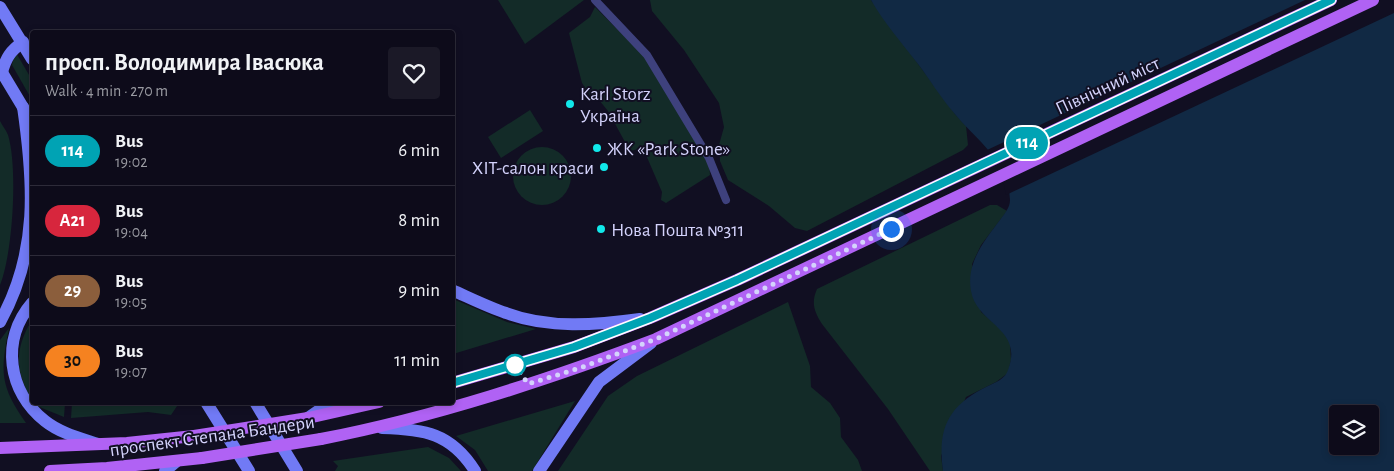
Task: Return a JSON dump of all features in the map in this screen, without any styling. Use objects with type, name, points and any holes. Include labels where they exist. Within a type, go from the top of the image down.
[{"type":"main road","name":"Північний міст","points":[[650,318],[737,280],[1331,0]]},
{"type":"main road","name":"Північний міст","points":[[746,298],[1373,0]]},
{"type":"main road","points":[[0,7],[30,54]]},
{"type":"main road","points":[[23,42],[12,49],[1,70],[30,119]]},
{"type":"main road","points":[[23,107],[30,156]]},
{"type":"main road","points":[[0,322],[18,284],[27,249],[30,226]]},
{"type":"main road","points":[[455,291],[507,314],[534,320],[586,325],[650,318]]},
{"type":"main road","name":"проспект Степана Бандери","points":[[50,471],[202,458],[321,440],[380,428],[580,368],[656,339],[746,298]]},
{"type":"main road","points":[[30,306],[18,327],[12,347],[11,365],[15,383],[24,400],[45,422],[65,433],[100,445]]},
{"type":"main road","points":[[455,382],[574,347],[650,318]]},
{"type":"main road","points":[[539,471],[599,382],[656,339]]},
{"type":"main road","points":[[208,405],[249,471]]},
{"type":"main road","points":[[257,405],[296,471]]},
{"type":"main road","points":[[308,418],[327,405]]},
{"type":"main road","name":"проспект Степана Бандери","points":[[0,448],[100,445],[194,436],[308,418],[366,405]]},
{"type":"main road","points":[[380,428],[418,429],[442,439],[458,449],[475,471]]},
{"type":"main road","points":[[166,471],[177,461]]},
{"type":"street","points":[[595,0],[647,55],[709,158],[726,200]]},
{"type":"green space","points":[[498,0],[584,0],[525,44]]},
{"type":"green space","points":[[650,0],[871,0],[955,114],[966,126],[968,145],[963,150],[807,231],[795,228],[769,206],[728,180],[720,161],[719,145],[724,127],[719,103],[684,50],[652,11]]},
{"type":"green space","points":[[595,7],[645,57],[709,161],[710,175],[666,203],[661,200],[662,192],[643,148],[630,151],[608,111],[595,95],[591,97],[582,83],[569,33],[590,17]]},
{"type":"green space","points":[[15,51],[30,77],[30,96],[12,65]]},
{"type":"green space","points":[[530,110],[543,131],[501,158],[488,137]]},
{"type":"green space","points":[[0,121],[8,135],[11,149],[13,210],[8,253],[0,285]]},
{"type":"green space","points":[[536,147],[548,147],[563,155],[571,170],[571,182],[563,197],[548,205],[536,205],[521,197],[513,182],[513,170],[521,155]]},
{"type":"green space","points":[[990,205],[997,205],[1007,211],[981,245],[972,264],[981,312],[1001,329],[1010,342],[1011,360],[1008,373],[996,382],[966,397],[941,456],[943,471],[930,471],[888,409],[822,324],[815,311],[814,299],[817,289]]},
{"type":"green space","points":[[455,300],[507,322],[536,329],[455,353]]},
{"type":"green space","points":[[788,302],[810,366],[811,387],[830,403],[840,418],[841,437],[858,460],[862,471],[558,471],[608,396],[637,376]]},
{"type":"green space","points":[[30,324],[30,397],[22,380],[19,360],[22,341]]},
{"type":"green space","points":[[9,328],[4,356],[4,378],[11,399],[26,423],[0,423],[0,340]]},
{"type":"green space","points":[[575,401],[532,471],[488,471],[475,450],[456,436]]},
{"type":"green space","points":[[65,405],[64,417],[37,406]]},
{"type":"green space","points":[[72,405],[178,405],[171,415],[148,412],[71,418]]},
{"type":"green space","points":[[428,447],[449,458],[461,471],[335,471],[338,466],[333,461]]},
{"type":"water","points":[[871,0],[1394,0],[1394,471],[943,471],[942,442],[944,430],[949,419],[964,401],[1000,380],[1008,370],[1011,356],[1010,345],[1005,336],[975,302],[970,281],[971,271],[978,253],[1005,213],[1010,200],[1008,186],[998,162],[949,107],[887,25]]},
{"type":"pier","points":[[1305,0],[1394,0],[1394,13],[1006,195],[1003,180],[987,150]]},
{"type":"bus line","name":"114","points":[[455,382],[574,347],[650,318],[737,280],[1331,0]]},
{"type":"place","name":"Karl Storz Україна","points":[[570,104]]},
{"type":"place","name":"ЖК «Park Stone»","points":[[597,148]]},
{"type":"place","name":"ХІТ-салон краси","points":[[604,167]]},
{"type":"place","name":"Нова Пошта №311","points":[[601,229]]},
{"type":"route","points":[[515,365],[528,384],[580,368],[656,339],[891,229]]}]
